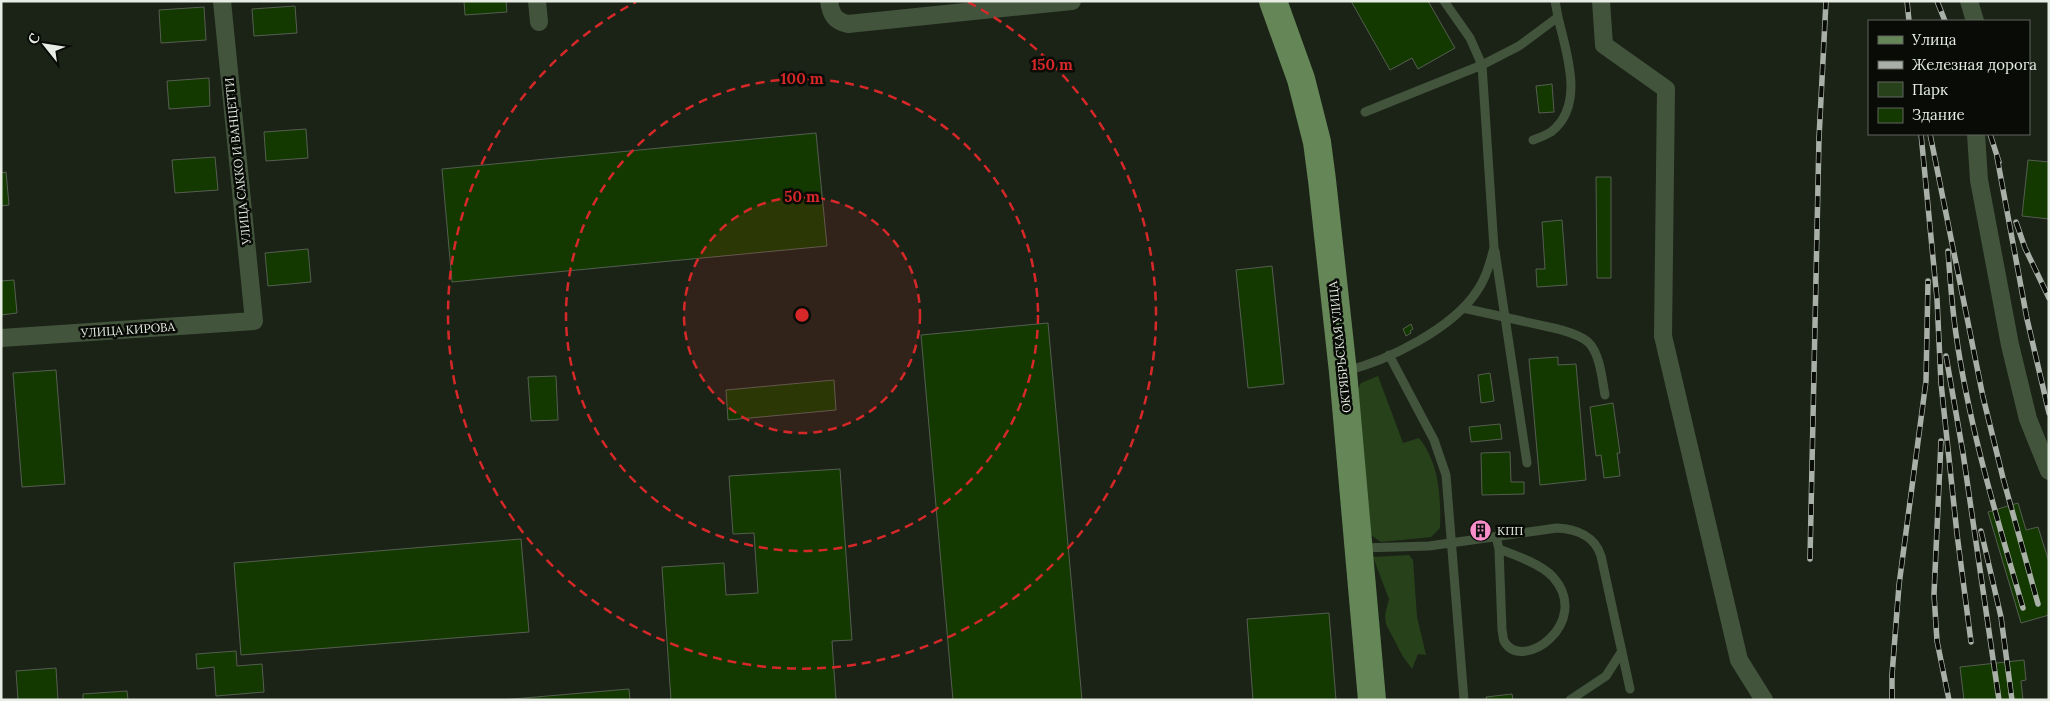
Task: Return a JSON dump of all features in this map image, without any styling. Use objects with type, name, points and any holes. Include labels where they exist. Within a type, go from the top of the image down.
[{"type":"main road","name":"ОКТЯБРЬСКАЯ УЛИЦА","points":[[1273,1],[1298,70],[1317,142],[1343,372],[1372,700]]},
{"type":"street","name":"УЛИЦА САККО И ВАНЦЕТТИ","points":[[222,1],[254,321]]},
{"type":"street","points":[[537,1],[539,22]]},
{"type":"street","points":[[829,1],[832,15],[836,20],[848,24],[1072,1]]},
{"type":"street","points":[[1601,1],[1604,45],[1666,89],[1663,336],[1738,660],[1764,700]]},
{"type":"street","points":[[1969,1],[1975,20]]},
{"type":"street","points":[[1976,135],[1979,180],[2010,345],[2028,419],[2049,471]]},
{"type":"street","name":"УЛИЦА КИРОВА","points":[[1,338],[254,321]]},
{"type":"lane","points":[[1444,1],[1470,38],[1482,65],[1494,248],[1527,463]]},
{"type":"lane","points":[[1533,140],[1550,132],[1560,122],[1566,112],[1570,99],[1570,72],[1555,1]]},
{"type":"lane","points":[[1365,112],[1482,65],[1513,50],[1558,17]]},
{"type":"lane","points":[[1343,372],[1364,367],[1444,325],[1463,308],[1482,283],[1494,248]]},
{"type":"lane","points":[[1463,308],[1558,329],[1574,334],[1588,342],[1596,355],[1605,395]]},
{"type":"lane","points":[[1389,355],[1434,440],[1446,475],[1464,700]]},
{"type":"lane","points":[[1359,548],[1451,543],[1562,529],[1574,531],[1591,540],[1599,550],[1630,689]]},
{"type":"lane","points":[[1496,537],[1499,548],[1504,642],[1513,650],[1525,652],[1546,644],[1560,627],[1566,609],[1563,592],[1552,576],[1524,559],[1499,548]]},
{"type":"lane","points":[[1570,700],[1606,676],[1622,651]]},
{"type":"green space","points":[[1378,376],[1403,443],[1419,438],[1426,448],[1435,469],[1439,492],[1440,528],[1431,537],[1381,542],[1371,535],[1357,391],[1361,383]]},
{"type":"green space","points":[[1409,555],[1413,560],[1417,617],[1426,655],[1418,654],[1412,669],[1402,655],[1386,624],[1385,615],[1389,599],[1373,557]]},
{"type":"building","points":[[464,1],[506,1],[507,12],[465,15]]},
{"type":"building","points":[[1351,1],[1428,1],[1455,48],[1418,69],[1412,58],[1390,70]]},
{"type":"building","points":[[295,6],[297,33],[254,36],[252,9]]},
{"type":"building","points":[[204,7],[206,40],[161,43],[159,10]]},
{"type":"building","points":[[209,78],[210,106],[169,109],[167,81]]},
{"type":"building","points":[[1552,84],[1554,112],[1539,113],[1536,86]]},
{"type":"building","points":[[306,129],[308,158],[266,161],[264,132]]},
{"type":"building","points":[[816,133],[827,246],[452,282],[442,169]]},
{"type":"building","points":[[215,157],[218,190],[175,193],[172,160]]},
{"type":"building","points":[[2028,160],[2049,162],[2049,219],[2022,216]]},
{"type":"building","points":[[6,172],[9,205],[1,206],[1,173]]},
{"type":"building","points":[[1596,177],[1611,177],[1611,278],[1597,278]]},
{"type":"building","points":[[1562,220],[1567,285],[1537,287],[1536,269],[1545,269],[1542,222]]},
{"type":"building","points":[[308,249],[311,282],[268,286],[265,253]]},
{"type":"building","points":[[1272,266],[1284,384],[1248,388],[1236,270]]},
{"type":"building","points":[[14,280],[17,313],[1,315],[1,281]]},
{"type":"building","points":[[1048,323],[1082,700],[953,700],[921,335]]},
{"type":"building","points":[[1411,324],[1413,329],[1406,336],[1403,329]]},
{"type":"building","points":[[1558,357],[1558,365],[1576,364],[1586,480],[1540,485],[1529,359]]},
{"type":"building","points":[[56,370],[65,484],[22,487],[13,373]]},
{"type":"building","points":[[1490,373],[1494,401],[1481,403],[1478,375]]},
{"type":"building","points":[[556,376],[558,420],[531,421],[528,377]]},
{"type":"building","points":[[834,380],[836,410],[728,420],[726,390]]},
{"type":"building","points":[[1613,403],[1620,453],[1617,453],[1620,476],[1604,478],[1601,455],[1596,456],[1590,407]]},
{"type":"building","points":[[1500,424],[1502,439],[1471,442],[1469,427]]},
{"type":"building","points":[[1510,452],[1511,482],[1524,482],[1524,494],[1482,495],[1481,453]]},
{"type":"building","points":[[840,469],[852,640],[832,641],[836,700],[671,700],[662,567],[724,563],[726,595],[758,593],[754,533],[733,534],[729,476]]},
{"type":"building","points":[[2018,503],[2026,530],[2038,527],[2049,562],[2049,615],[2021,623],[1988,512]]},
{"type":"building","name":"КПП","points":[[1485,526],[1486,535],[1477,536],[1476,527]]},
{"type":"building","points":[[521,539],[529,632],[241,655],[234,563]]},
{"type":"building","points":[[1329,613],[1336,700],[1253,700],[1247,619]]},
{"type":"building","points":[[236,651],[237,666],[262,664],[264,692],[216,696],[214,667],[197,669],[196,654]]},
{"type":"building","points":[[2024,660],[2026,680],[2021,681],[2023,700],[1964,700],[1960,667]]},
{"type":"building","points":[[56,668],[58,700],[18,700],[16,671]]},
{"type":"building","points":[[629,689],[630,700],[501,700]]},
{"type":"building","points":[[127,691],[128,700],[83,700],[83,694]]},
{"type":"building","points":[[1512,694],[1513,700],[1487,700],[1486,697]]},
{"type":"railway","points":[[1810,559],[1819,138],[1826,1]]},
{"type":"railway","points":[[1907,1],[1909,20]]},
{"type":"railway","points":[[1937,1],[1945,20]]},
{"type":"railway","points":[[1921,135],[1937,299],[1941,383],[1971,642]]},
{"type":"railway","points":[[1930,135],[1983,397],[2038,604]]},
{"type":"railway","points":[[1990,135],[1999,162]]},
{"type":"railway","points":[[1997,157],[2027,319],[2049,413]]},
{"type":"railway","points":[[2016,222],[2025,248],[2049,298]]},
{"type":"railway","points":[[1948,251],[1955,324],[1968,403],[2003,540],[2023,608]]},
{"type":"railway","points":[[1892,700],[1892,675],[1899,585],[1926,381],[1928,281]]},
{"type":"railway","points":[[1946,356],[1963,453],[1999,700]]},
{"type":"railway","points":[[1941,441],[1934,594],[1937,641],[1949,700]]},
{"type":"railway","points":[[1981,531],[2001,617],[2012,700]]},
{"type":"place","name":"КПП","points":[[1481,531]]}]
